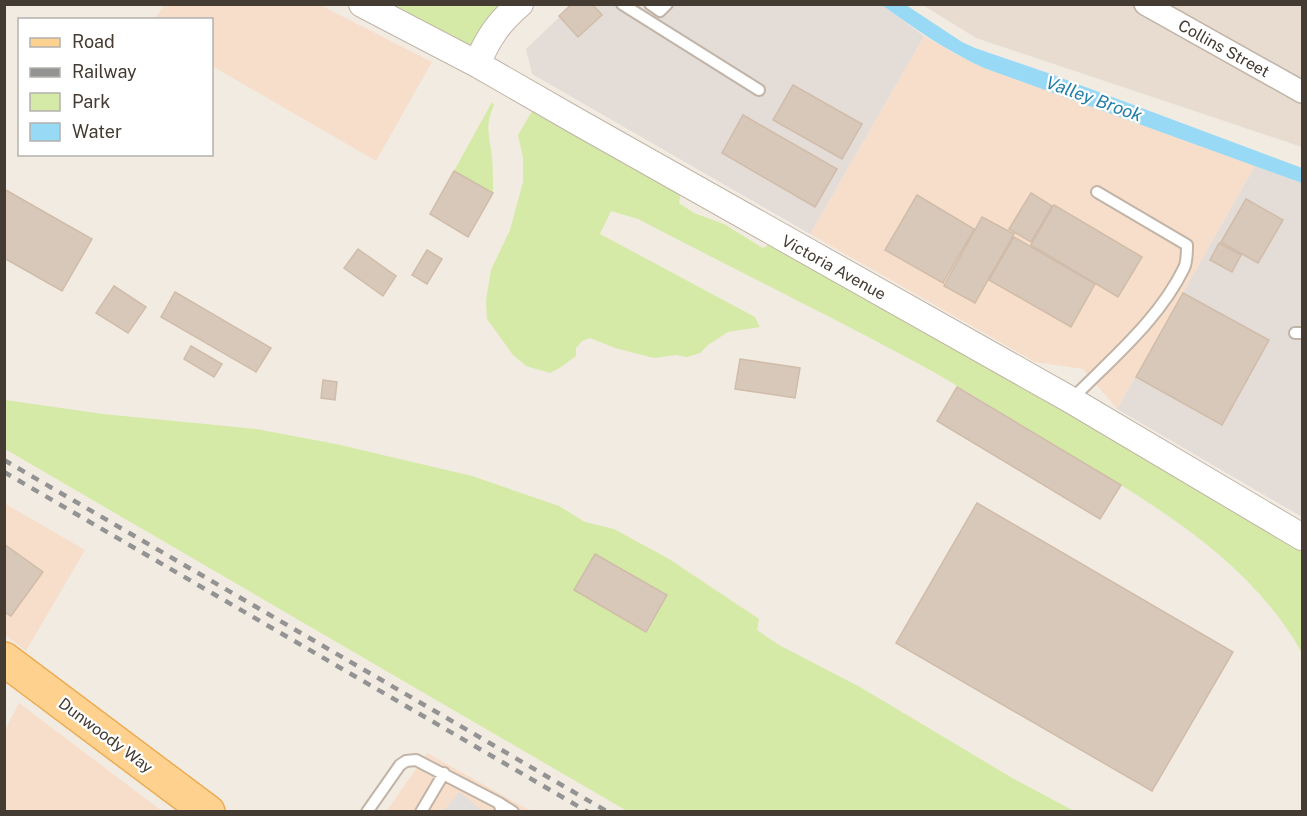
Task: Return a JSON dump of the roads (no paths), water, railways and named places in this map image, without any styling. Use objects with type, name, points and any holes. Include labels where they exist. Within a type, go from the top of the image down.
[{"type":"main road","name":"Dunwoody Way","points":[[4,659],[208,812]]},
{"type":"street","name":"Victoria Avenue","points":[[362,4],[477,64],[1071,400],[1301,536]]},
{"type":"street","points":[[477,64],[487,40],[520,4]]},
{"type":"street","name":"Collins Street","points":[[1145,4],[1302,92]]},
{"type":"lane","points":[[622,4],[759,90]]},
{"type":"lane","points":[[650,4],[660,11],[667,4]]},
{"type":"lane","points":[[1071,400],[1160,306],[1185,266],[1187,245],[1097,192]]},
{"type":"lane","points":[[367,812],[400,765],[406,761],[416,760],[513,812]]},
{"type":"lane","points":[[421,811],[444,773]]},
{"type":"water","name":"Valley Brook","points":[[882,5],[906,5],[975,48],[1302,168],[1302,183],[984,68],[932,39]]},
{"type":"railway","points":[[4,460],[608,812]]},
{"type":"railway","points":[[4,472],[588,812]]}]
